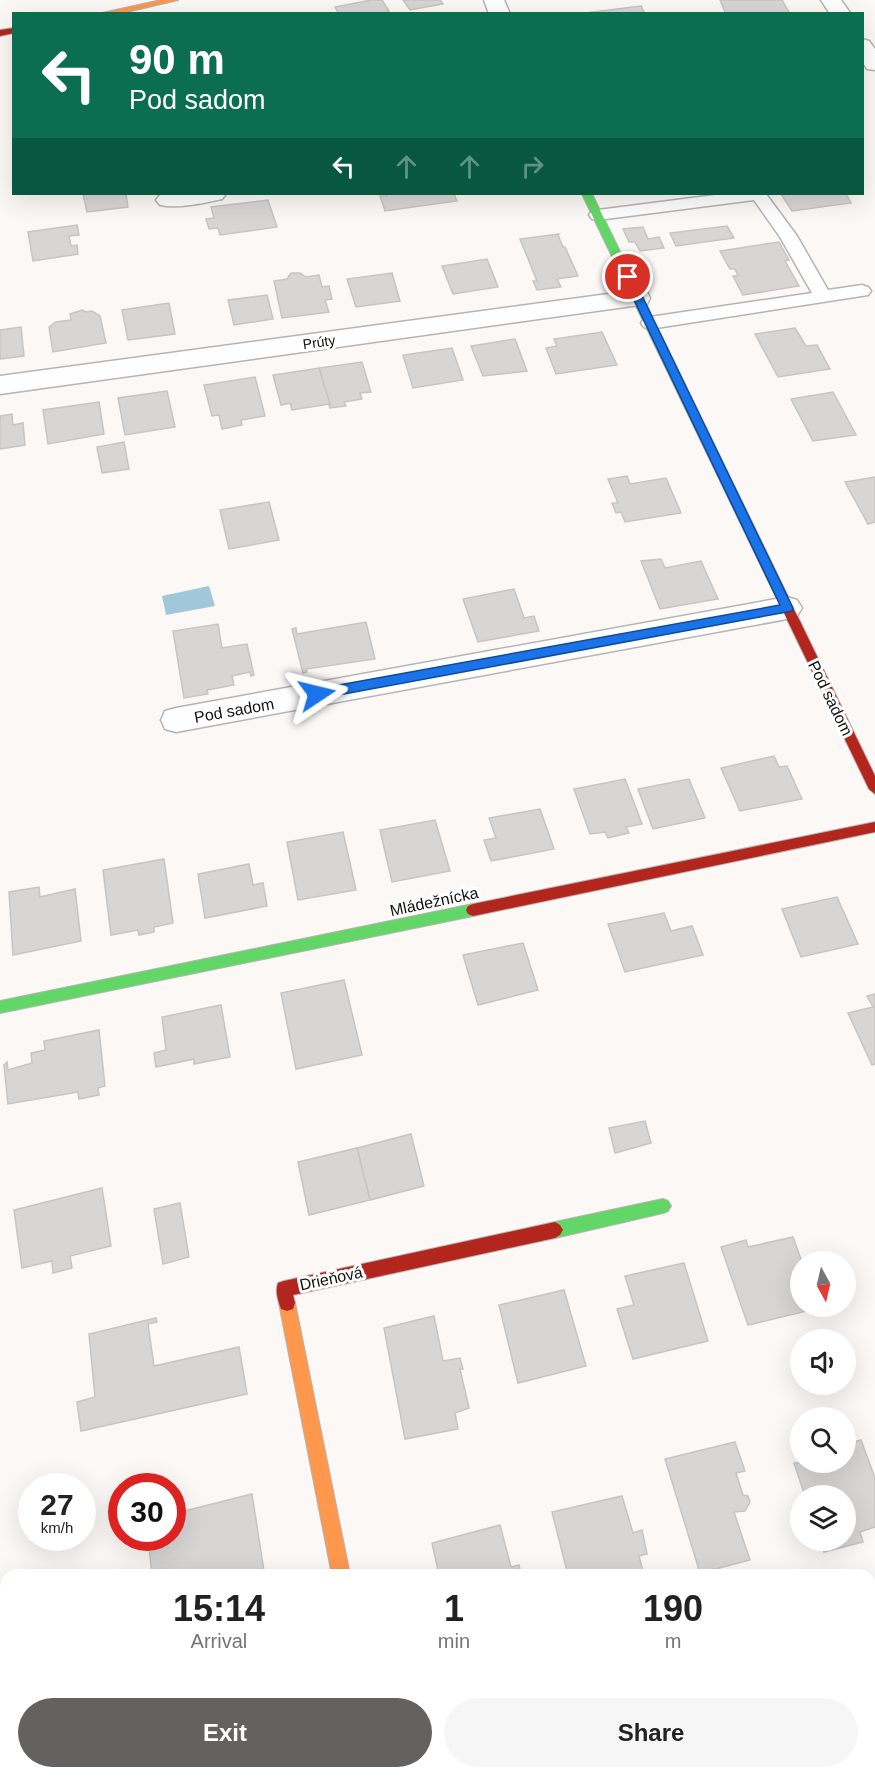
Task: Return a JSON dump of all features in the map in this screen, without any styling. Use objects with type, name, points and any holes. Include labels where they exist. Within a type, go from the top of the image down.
[{"type":"street","points":[[112,12],[174,0]]},
{"type":"street","points":[[864,48],[875,64]]},
{"type":"street","points":[[168,200],[206,195]]},
{"type":"street","name":"Pod sadom","points":[[588,195],[875,789]]},
{"type":"street","name":"Prúty","points":[[0,385],[638,298]]},
{"type":"street","name":"Pod sadom","points":[[176,720],[787,608]]},
{"type":"street","name":"Mládežnícka","points":[[0,1007],[875,827]]},
{"type":"street","name":"Drieňová","points":[[340,1569],[284,1289],[663,1206]]},
{"type":"lane","points":[[598,216],[751,195]]},
{"type":"lane","points":[[759,195],[788,236],[823,297]]},
{"type":"lane","points":[[650,324],[862,291]]},
{"type":"water","points":[[209,586],[215,606],[166,615],[162,596]]},
{"type":"building","points":[[382,0],[389,11],[338,12],[335,7]]},
{"type":"building","points":[[403,0],[440,0],[443,4],[410,10]]},
{"type":"building","points":[[720,0],[782,0],[789,12],[725,12]]},
{"type":"building","points":[[641,6],[644,12],[593,12]]},
{"type":"building","points":[[83,195],[126,195],[128,207],[87,212]]},
{"type":"building","points":[[454,195],[457,201],[385,211],[380,196]]},
{"type":"building","points":[[782,195],[847,195],[851,203],[792,211]]},
{"type":"building","points":[[268,200],[277,227],[220,235],[218,228],[209,229],[206,219],[214,218],[211,207]]},
{"type":"building","points":[[77,225],[79,235],[69,236],[71,246],[77,245],[78,254],[33,261],[28,232]]},
{"type":"building","points":[[727,226],[734,238],[676,246],[670,233]]},
{"type":"building","points":[[643,227],[648,239],[659,237],[664,248],[640,251],[635,242],[629,242],[623,229]]},
{"type":"building","points":[[559,234],[578,276],[557,279],[561,287],[537,290],[533,281],[537,281],[520,239]]},
{"type":"building","points":[[779,242],[789,260],[785,261],[799,286],[743,295],[733,276],[738,276],[735,269],[730,269],[720,251]]},
{"type":"building","points":[[487,259],[498,287],[453,294],[442,266]]},
{"type":"building","points":[[291,273],[300,273],[306,277],[319,275],[322,287],[329,286],[332,299],[325,300],[329,312],[282,318],[274,281],[287,279]]},
{"type":"building","points":[[392,273],[400,301],[356,307],[347,279]]},
{"type":"building","points":[[267,295],[273,319],[234,325],[228,300]]},
{"type":"building","points":[[169,303],[175,334],[128,340],[122,310]]},
{"type":"building","points":[[82,310],[92,311],[100,316],[106,343],[53,352],[49,327],[56,322],[71,320],[70,314]]},
{"type":"building","points":[[21,327],[24,356],[0,359],[0,330]]},
{"type":"building","points":[[795,328],[806,346],[817,345],[830,369],[778,377],[755,334]]},
{"type":"building","points":[[602,332],[617,365],[556,374],[546,348],[557,346],[554,339]]},
{"type":"building","points":[[515,339],[527,371],[483,376],[471,346]]},
{"type":"building","points":[[452,348],[463,380],[413,388],[403,355]]},
{"type":"building","points":[[362,362],[371,392],[360,393],[362,399],[344,402],[346,406],[330,408],[319,368]]},
{"type":"building","points":[[319,368],[330,404],[292,410],[290,403],[281,405],[273,375]]},
{"type":"building","points":[[255,377],[265,416],[241,420],[242,425],[222,429],[219,415],[212,416],[204,385]]},
{"type":"building","points":[[167,391],[175,427],[125,435],[118,398]]},
{"type":"building","points":[[833,392],[856,435],[813,441],[791,399]]},
{"type":"building","points":[[99,402],[104,434],[48,444],[43,410]]},
{"type":"building","points":[[12,414],[13,425],[23,423],[25,445],[0,449],[0,416]]},
{"type":"building","points":[[124,442],[129,469],[102,473],[97,447]]},
{"type":"building","points":[[627,476],[630,484],[666,478],[681,513],[625,522],[621,512],[616,513],[612,503],[618,503],[608,479]]},
{"type":"building","points":[[875,477],[875,522],[868,524],[845,482]]},
{"type":"building","points":[[269,502],[279,540],[229,549],[220,510]]},
{"type":"building","points":[[661,559],[665,568],[701,561],[718,599],[660,609],[641,561]]},
{"type":"building","points":[[514,589],[524,618],[534,616],[539,631],[478,642],[463,599]]},
{"type":"building","points":[[366,622],[375,659],[306,669],[307,672],[303,673],[292,629],[296,628],[297,634]]},
{"type":"building","points":[[218,624],[222,648],[247,644],[254,675],[251,676],[250,672],[232,676],[234,685],[207,690],[208,694],[184,698],[173,631]]},
{"type":"building","points":[[774,756],[779,767],[787,766],[802,799],[740,811],[721,768]]},
{"type":"building","points":[[625,779],[642,824],[626,827],[629,833],[608,838],[605,832],[590,834],[574,789]]},
{"type":"building","points":[[689,779],[705,818],[653,829],[638,789]]},
{"type":"building","points":[[540,809],[554,849],[491,861],[484,840],[496,838],[489,818]]},
{"type":"building","points":[[435,820],[450,871],[392,882],[380,830]]},
{"type":"building","points":[[343,832],[356,890],[298,900],[287,842]]},
{"type":"building","points":[[164,859],[173,923],[154,927],[154,932],[139,935],[138,930],[111,935],[103,870]]},
{"type":"building","points":[[249,864],[253,885],[263,883],[267,906],[205,918],[198,874]]},
{"type":"building","points":[[39,887],[40,897],[75,889],[81,941],[13,955],[9,892]]},
{"type":"building","points":[[837,897],[858,944],[801,957],[782,909]]},
{"type":"building","points":[[664,913],[671,931],[692,926],[703,955],[625,972],[608,924]]},
{"type":"building","points":[[523,943],[538,990],[478,1005],[463,955]]},
{"type":"building","points":[[344,980],[362,1055],[296,1069],[281,993]]},
{"type":"building","points":[[875,994],[875,1064],[872,1065],[848,1013],[873,1007],[867,996]]},
{"type":"building","points":[[221,1005],[230,1057],[194,1064],[194,1059],[156,1067],[154,1053],[166,1050],[162,1017]]},
{"type":"building","points":[[99,1030],[105,1086],[98,1088],[99,1095],[79,1099],[78,1092],[8,1104],[4,1065],[7,1062],[8,1070],[32,1063],[31,1053],[45,1050],[44,1041]]},
{"type":"building","points":[[645,1121],[651,1143],[615,1153],[609,1128]]},
{"type":"building","points":[[411,1134],[424,1186],[370,1200],[357,1148]]},
{"type":"building","points":[[357,1148],[370,1200],[309,1215],[298,1162]]},
{"type":"building","points":[[102,1188],[111,1246],[70,1256],[72,1268],[53,1273],[52,1261],[22,1268],[14,1210]]},
{"type":"building","points":[[180,1203],[189,1257],[163,1264],[154,1209]]},
{"type":"building","points":[[793,1237],[798,1251],[790,1251],[790,1315],[748,1325],[721,1247],[746,1240],[748,1247]]},
{"type":"building","points":[[684,1263],[708,1341],[633,1359],[617,1309],[634,1305],[625,1276]]},
{"type":"building","points":[[564,1290],[586,1366],[518,1383],[499,1305]]},
{"type":"building","points":[[434,1316],[443,1361],[460,1358],[463,1369],[460,1369],[469,1408],[455,1413],[458,1429],[405,1439],[384,1328]]},
{"type":"building","points":[[156,1318],[157,1322],[148,1324],[154,1366],[239,1347],[247,1394],[81,1431],[77,1402],[95,1397],[89,1334]]},
{"type":"building","points":[[861,1440],[875,1478],[875,1527],[860,1532],[863,1542],[856,1544],[856,1485],[801,1485],[797,1473],[856,1473],[856,1441]]},
{"type":"building","points":[[735,1442],[745,1471],[736,1473],[743,1495],[748,1496],[750,1502],[745,1511],[734,1512],[750,1560],[715,1569],[699,1569],[665,1459]]},
{"type":"building","points":[[252,1494],[264,1569],[151,1569],[149,1551],[186,1551],[186,1510]]},
{"type":"building","points":[[622,1496],[633,1533],[642,1530],[647,1554],[639,1556],[642,1569],[566,1569],[552,1512]]},
{"type":"building","points":[[500,1525],[511,1567],[519,1565],[520,1569],[438,1569],[432,1543]]},
{"type":"traffic: fast","points":[[587,195],[757,545]]},
{"type":"traffic: fast","points":[[0,1007],[473,910]]},
{"type":"traffic: fast","points":[[555,1230],[663,1206]]},
{"type":"traffic: slow","points":[[112,12],[174,0]]},
{"type":"traffic: slow","points":[[287,1303],[340,1569]]},
{"type":"traffic: jam","points":[[0,33],[12,30]]},
{"type":"traffic: jam","points":[[757,545],[875,789]]},
{"type":"traffic: jam","points":[[473,910],[875,827]]},
{"type":"traffic: jam","points":[[287,1303],[284,1289],[555,1230]]},
{"type":"route","points":[[317,694],[787,608],[628,277]]}]
